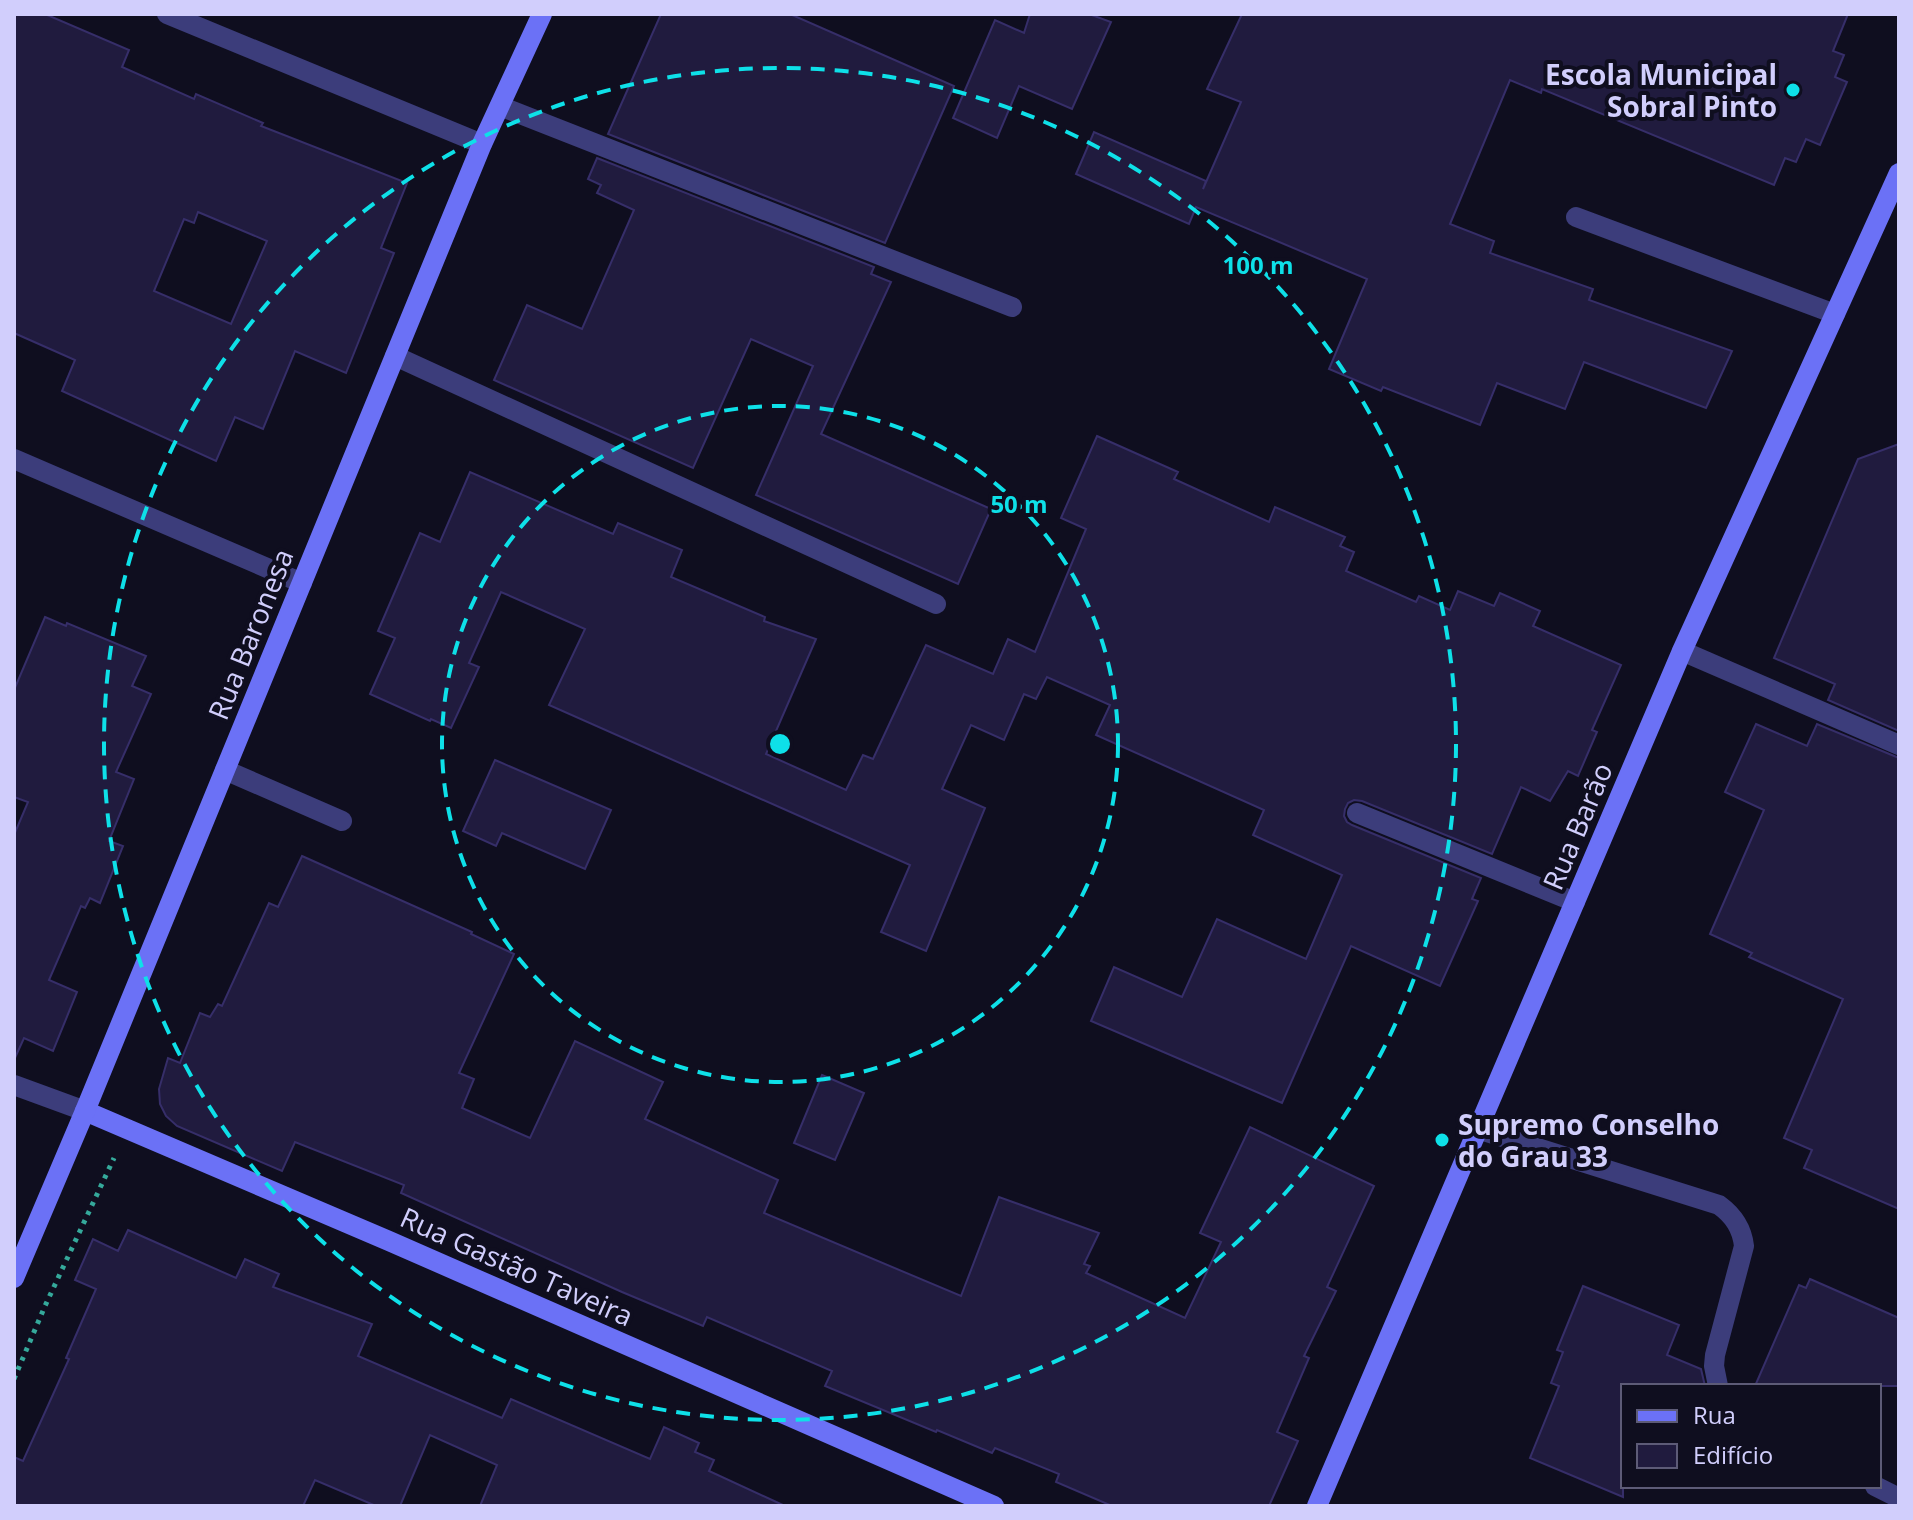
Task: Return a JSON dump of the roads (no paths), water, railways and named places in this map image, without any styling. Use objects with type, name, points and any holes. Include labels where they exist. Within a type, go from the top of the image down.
[{"type":"street","points":[[167,14],[482,144]]},
{"type":"street","name":"Rua Baronesa","points":[[14,1278],[482,144],[542,14]]},
{"type":"street","points":[[500,106],[1012,307]]},
{"type":"street","name":"Rua Barão","points":[[1317,1506],[1682,651],[1899,173]]},
{"type":"street","points":[[1576,217],[1835,314]]},
{"type":"street","points":[[395,356],[936,604]]},
{"type":"street","points":[[14,459],[302,583]]},
{"type":"street","points":[[1682,651],[1899,745]]},
{"type":"street","points":[[225,770],[342,821]]},
{"type":"street","points":[[1357,813],[1575,902]]},
{"type":"street","name":"Rua Gastão Taveira","points":[[14,1085],[85,1111],[389,1241],[994,1506]]},
{"type":"street","points":[[1477,1129],[1719,1205],[1729,1212],[1737,1222],[1744,1246],[1715,1355],[1718,1384]]},
{"type":"street","points":[[1879,1488],[1899,1498]]},
{"type":"place","name":"Escola Municipal Sobral Pinto","points":[[1793,90]]},
{"type":"place","name":"Supremo Conselho do Grau 33","points":[[1442,1140]]}]
